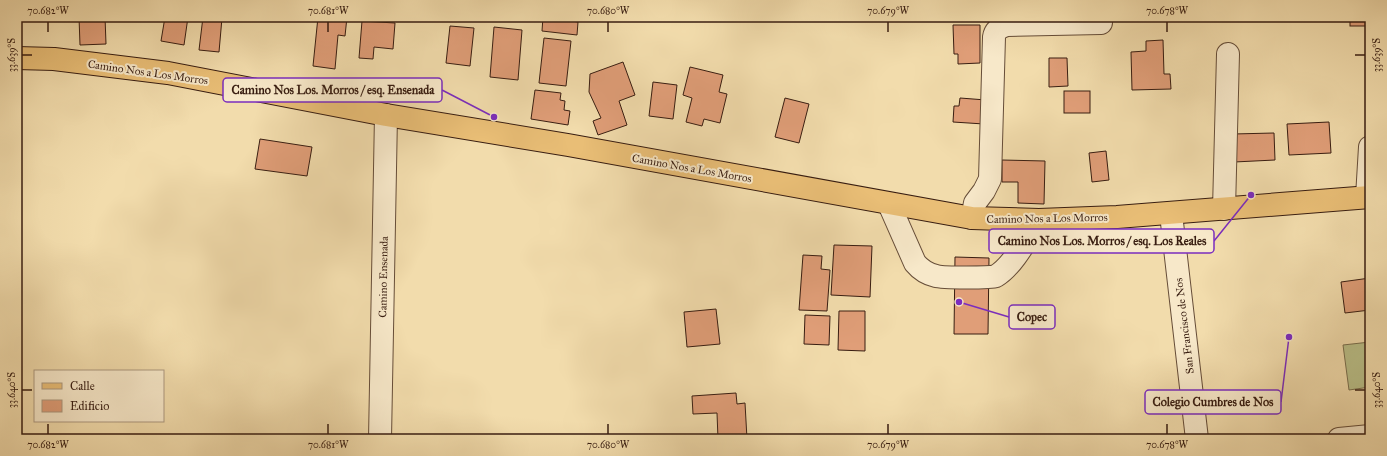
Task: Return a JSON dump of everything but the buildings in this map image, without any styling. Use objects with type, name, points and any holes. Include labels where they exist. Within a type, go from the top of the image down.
[{"type":"main road","name":"Camino Nos a Los Morros","points":[[17,58],[68,61],[168,73],[386,115],[576,147],[972,218],[1039,220],[1171,214],[1369,197]]},
{"type":"street","points":[[972,218],[975,203],[984,191],[990,179],[994,37],[996,32],[1006,25],[1101,23]]},
{"type":"street","points":[[1224,209],[1228,54]]},
{"type":"street","name":"Camino Ensenada","points":[[380,439],[386,115]]},
{"type":"street","points":[[1369,197],[1370,146]]},
{"type":"street","points":[[889,204],[915,263],[923,271],[936,277],[996,276],[1002,272],[1014,258],[1039,220]]},
{"type":"street","name":"San Francisco de Nos","points":[[1171,214],[1197,439]]},
{"type":"street","points":[[1338,439],[1370,436]]},
{"type":"green space","points":[[1370,342],[1370,387],[1349,390],[1343,345]]},
{"type":"place","name":"Camino Nos Los. Morros / esq. Ensenada","points":[[494,117]]},
{"type":"place","name":"Camino Nos Los. Morros / esq. Los Reales","points":[[1251,195]]},
{"type":"place","name":"Copec","points":[[959,302]]},
{"type":"place","name":"Colegio Cumbres de Nos","points":[[1289,337]]}]
